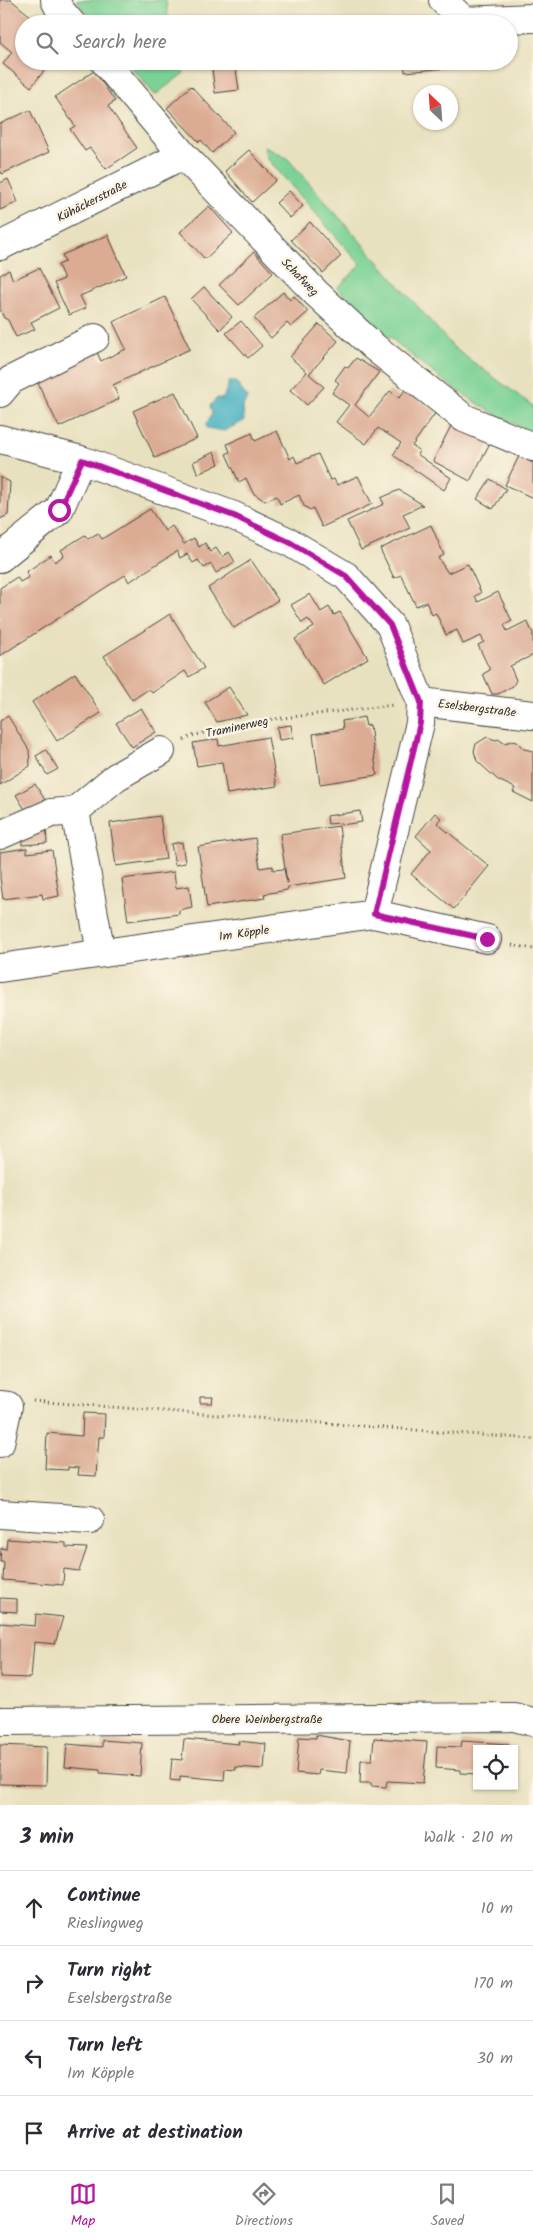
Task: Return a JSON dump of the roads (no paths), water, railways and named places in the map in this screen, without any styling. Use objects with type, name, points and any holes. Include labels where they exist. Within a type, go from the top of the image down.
[{"type":"street","points":[[55,0],[64,15]]},
{"type":"street","points":[[443,0],[458,15]]},
{"type":"street","points":[[518,19],[533,18]]},
{"type":"street","name":"Schafweg","points":[[112,70],[183,155],[316,293],[374,347],[464,418],[533,448]]},
{"type":"street","name":"Kühäckerstraße","points":[[0,246],[183,155]]},
{"type":"street","points":[[0,393],[11,380],[95,338]]},
{"type":"street","name":"Eselsbergstraße","points":[[0,439],[82,460],[234,516],[291,543],[346,576],[390,625],[421,702],[420,723],[374,914]]},
{"type":"street","points":[[0,558],[59,510],[82,460]]},
{"type":"street","name":"Eselsbergstraße","points":[[421,702],[533,715]]},
{"type":"street","points":[[0,835],[50,813],[75,811],[116,777],[161,751]]},
{"type":"street","points":[[75,811],[101,953]]},
{"type":"street","name":"Im Köpple","points":[[0,968],[374,914],[487,939]]},
{"type":"street","points":[[0,1443],[4,1405]]},
{"type":"street","points":[[0,1514],[90,1520]]},
{"type":"street","name":"Obere Weinbergstraße","points":[[0,1721],[514,1717],[533,1722]]},
{"type":"water","points":[[229,382],[236,382],[248,399],[243,406],[244,421],[224,431],[207,428],[206,424],[212,414],[210,406],[217,398],[223,399]]}]
